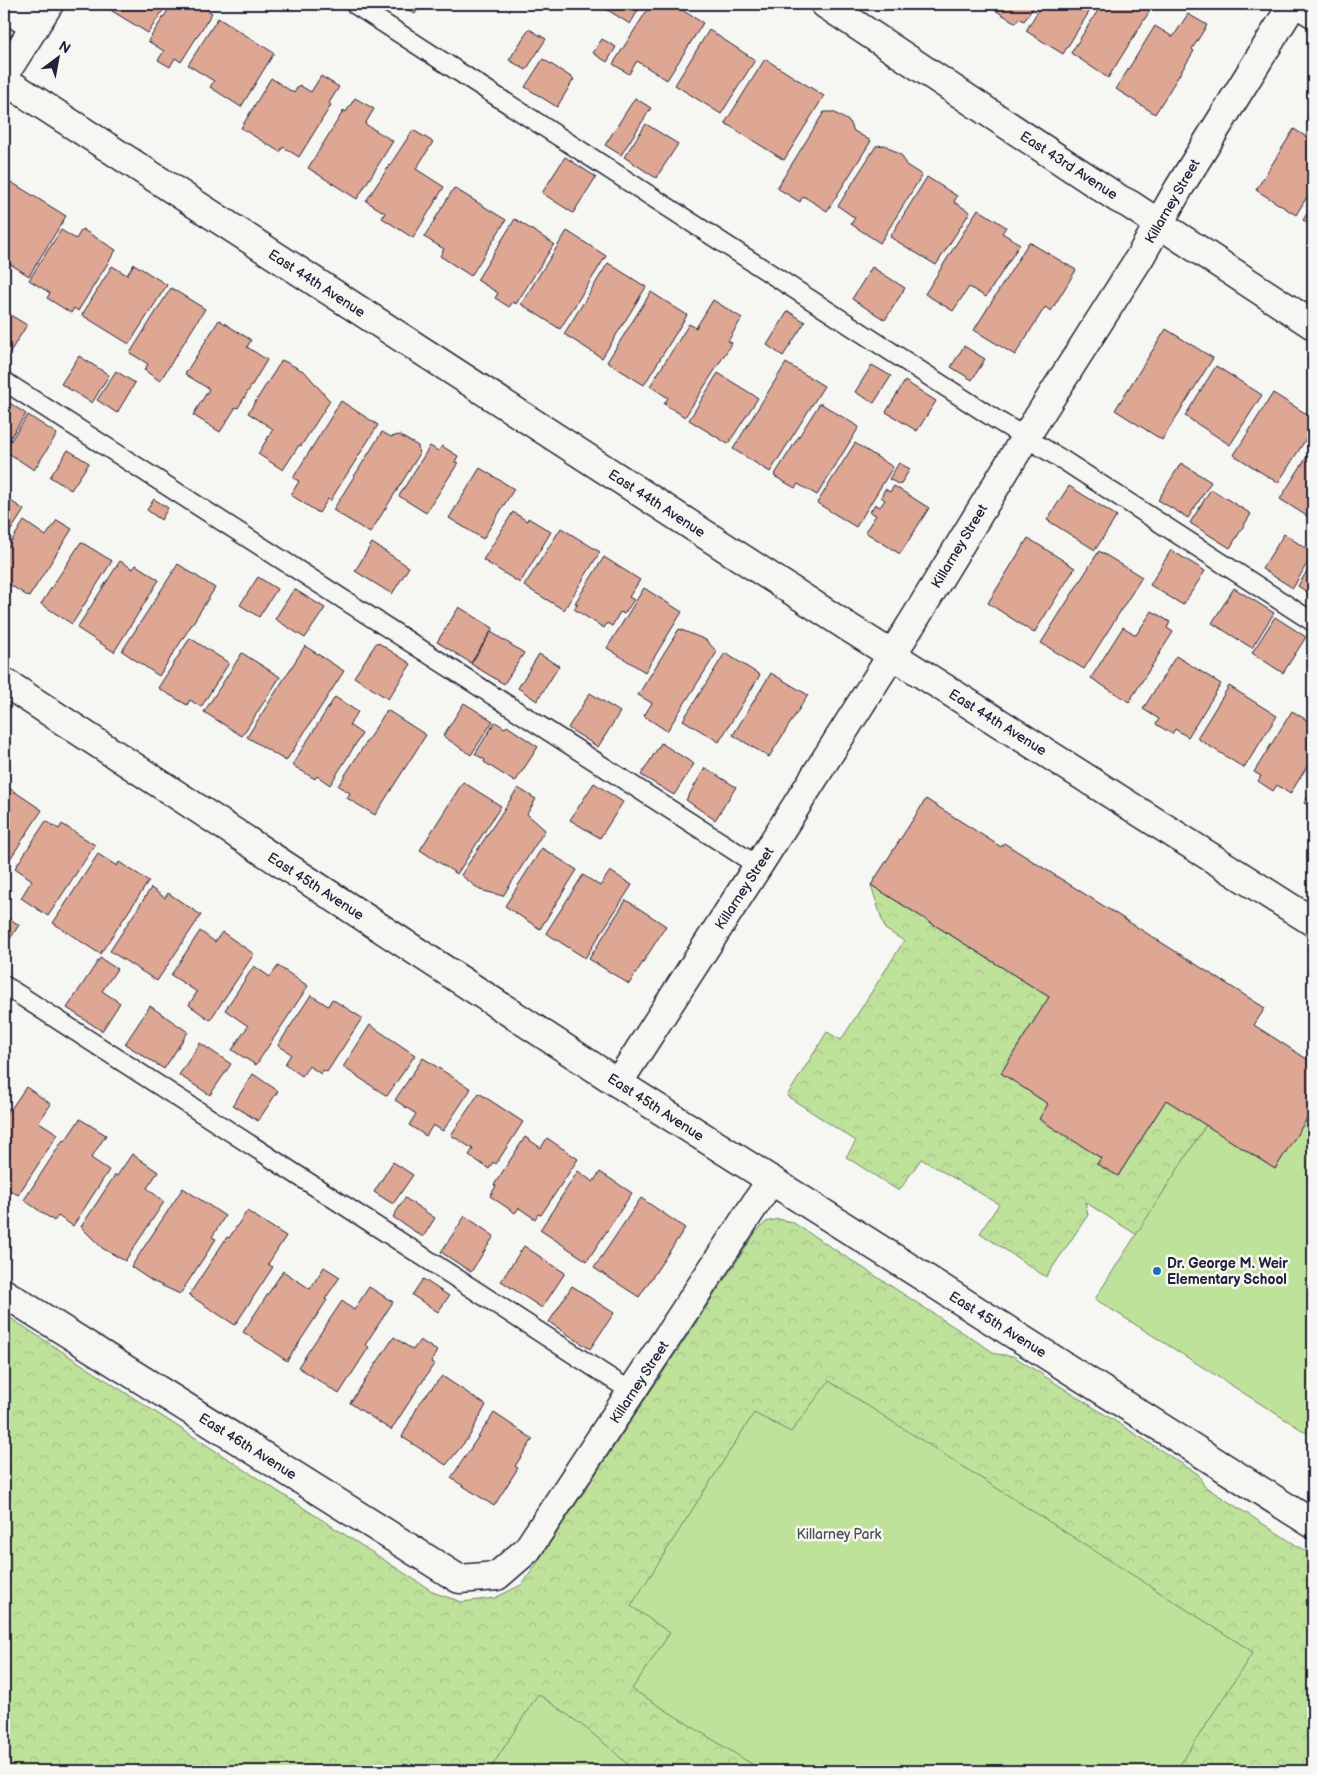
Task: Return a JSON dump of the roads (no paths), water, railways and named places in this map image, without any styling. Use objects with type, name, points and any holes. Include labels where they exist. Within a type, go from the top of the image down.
[{"type":"street","points":[[4,75],[49,4]]},
{"type":"street","name":"East 43rd Avenue","points":[[825,4],[1313,325]]},
{"type":"street","points":[[4,7],[34,26]]},
{"type":"street","name":"Killarney Street","points":[[618,1082],[892,655],[1025,438],[1140,257],[1158,224],[1297,8]]},
{"type":"street","name":"East 44th Avenue","points":[[4,80],[892,655],[1313,922]]},
{"type":"street","name":"East 45th Avenue","points":[[4,682],[618,1082],[1313,1524]]},
{"type":"street","name":"Killarney Street","points":[[497,1576],[527,1550],[772,1180]]},
{"type":"street","name":"East 46th Avenue","points":[[4,1293],[459,1579],[497,1576]]},
{"type":"lane","points":[[354,4],[1313,622]]},
{"type":"lane","points":[[4,382],[758,866]]},
{"type":"lane","points":[[4,985],[632,1392]]},
{"type":"place","name":"Dr. George M. Weir Elementary School","points":[[1157,1271]]},
{"type":"park label","name":"Killarney Park","points":[[839,1534]]}]
